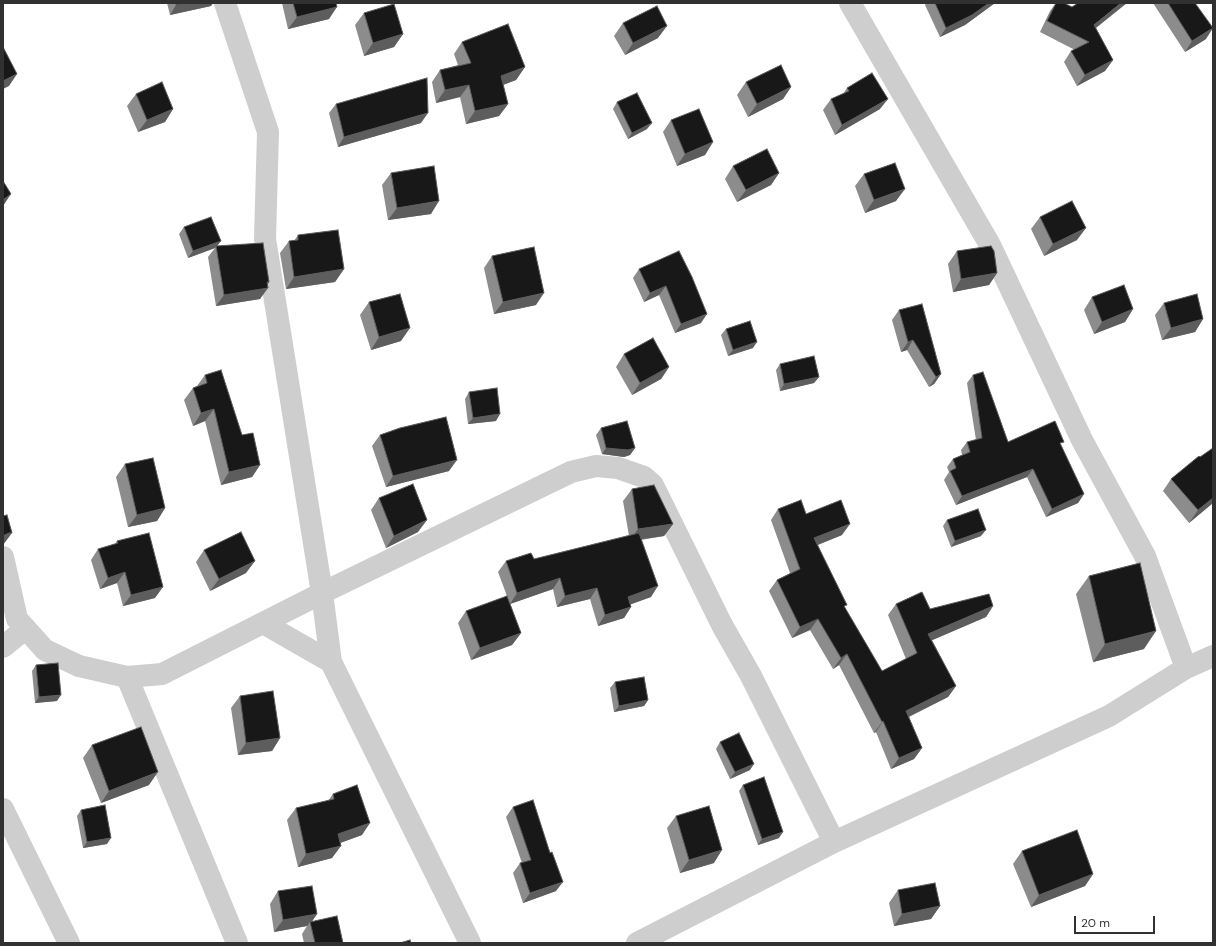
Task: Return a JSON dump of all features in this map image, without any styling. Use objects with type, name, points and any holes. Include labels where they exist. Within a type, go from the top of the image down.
[{"type":"street","points":[[225,3],[268,132],[265,239],[322,593],[331,662],[470,943]]},
{"type":"street","points":[[850,3],[990,245],[1082,440],[1145,556],[1186,668]]},
{"type":"street","points":[[3,557],[17,619],[45,650],[79,666],[127,677],[162,674],[322,593],[571,472],[596,466],[618,468],[644,477],[653,486],[722,625],[751,676],[834,842]]},
{"type":"street","points":[[263,623],[331,662]]},
{"type":"street","points":[[3,647],[25,629]]},
{"type":"street","points":[[637,943],[834,842],[1109,716],[1186,668],[1213,656]]},
{"type":"street","points":[[127,677],[237,943]]},
{"type":"street","points":[[3,809],[69,943]]},
{"type":"building","points":[[176,3],[187,3],[176,5]]},
{"type":"building","points":[[293,3],[336,3],[337,7],[297,17]]},
{"type":"building","points":[[935,3],[989,3],[972,15],[946,28]]},
{"type":"building","points":[[1056,3],[1064,3],[1072,7],[1078,3],[1121,3],[1094,25],[1113,60],[1085,75],[1071,51],[1089,42],[1047,21]]},
{"type":"building","points":[[1168,3],[1195,3],[1213,28],[1192,41]]},
{"type":"building","points":[[394,4],[403,34],[373,43],[364,13]]},
{"type":"building","points":[[657,6],[667,26],[633,43],[623,23]]},
{"type":"building","points":[[508,24],[525,67],[501,76],[508,104],[475,111],[469,85],[445,90],[440,70],[471,63],[462,42]]},
{"type":"building","points":[[3,47],[17,74],[3,81]]},
{"type":"building","points":[[781,65],[791,87],[757,104],[746,82]]},
{"type":"building","points":[[872,73],[888,99],[842,125],[831,99],[849,91],[847,88]]},
{"type":"building","points":[[427,78],[428,113],[344,137],[336,104]]},
{"type":"building","points":[[162,82],[173,109],[147,120],[136,94]]},
{"type":"building","points":[[637,93],[652,123],[632,133],[617,102]]},
{"type":"building","points":[[699,109],[713,142],[685,154],[671,120]]},
{"type":"building","points":[[767,149],[779,173],[746,190],[733,166]]},
{"type":"building","points":[[895,163],[905,189],[874,200],[864,174]]},
{"type":"building","points":[[434,166],[439,201],[397,208],[391,173]]},
{"type":"building","points":[[3,181],[11,194],[3,200]]},
{"type":"building","points":[[1072,201],[1086,228],[1053,244],[1040,217]]},
{"type":"building","points":[[211,217],[221,241],[193,251],[184,227]]},
{"type":"building","points":[[338,230],[344,269],[294,277],[289,241],[298,240],[298,235]]},
{"type":"building","points":[[263,243],[269,282],[267,282],[268,288],[224,295],[216,246]]},
{"type":"building","points":[[991,246],[994,251],[997,273],[961,279],[957,251]]},
{"type":"building","points":[[534,247],[544,293],[503,302],[492,256]]},
{"type":"building","points":[[679,251],[692,277],[707,314],[681,324],[666,286],[650,293],[639,269]]},
{"type":"building","points":[[1124,285],[1133,309],[1102,322],[1092,297]]},
{"type":"building","points":[[400,294],[410,328],[379,337],[369,302]]},
{"type":"building","points":[[1197,294],[1203,319],[1171,328],[1164,303]]},
{"type":"building","points":[[922,304],[941,374],[936,377],[913,340],[908,342],[899,310]]},
{"type":"building","points":[[750,321],[757,342],[733,350],[726,329]]},
{"type":"building","points":[[653,338],[669,367],[640,383],[624,354]]},
{"type":"building","points":[[814,356],[819,377],[784,384],[780,364]]},
{"type":"building","points":[[221,370],[242,435],[253,433],[260,465],[229,472],[214,409],[201,413],[193,388],[207,383],[205,375]]},
{"type":"building","points":[[983,372],[1008,442],[1055,421],[1064,442],[1060,443],[1084,494],[1052,509],[1033,469],[962,496],[950,471],[956,468],[953,459],[970,452],[967,442],[982,438],[973,375]]},
{"type":"building","points":[[497,388],[500,414],[473,418],[469,392]]},
{"type":"building","points":[[446,417],[457,460],[393,476],[380,435],[400,428]]},
{"type":"building","points":[[627,421],[635,448],[628,450],[606,448],[601,428]]},
{"type":"building","points":[[1213,448],[1213,498],[1198,510],[1171,479],[1199,456],[1200,457]]},
{"type":"building","points":[[153,458],[165,508],[137,515],[125,464]]},
{"type":"building","points":[[413,484],[427,520],[394,536],[379,498]]},
{"type":"building","points":[[654,485],[673,524],[638,529],[632,489]]},
{"type":"building","points":[[801,500],[806,514],[841,500],[850,524],[814,538],[847,605],[844,606],[882,671],[917,653],[896,604],[922,592],[930,609],[989,594],[993,606],[928,634],[956,686],[906,711],[922,748],[899,758],[883,721],[882,722],[847,654],[841,658],[818,619],[800,627],[777,580],[800,569],[778,509]]},
{"type":"building","points":[[978,509],[986,530],[955,541],[947,520]]},
{"type":"building","points":[[7,515],[12,533],[3,536],[3,516]]},
{"type":"building","points":[[241,532],[255,561],[219,579],[204,550]]},
{"type":"building","points":[[149,533],[163,587],[131,595],[125,572],[108,578],[98,549],[118,543],[117,541]]},
{"type":"building","points":[[639,533],[658,586],[628,597],[631,607],[605,615],[597,588],[565,596],[560,578],[517,593],[506,561],[531,553],[534,559]]},
{"type":"building","points":[[1140,563],[1156,631],[1105,644],[1089,576]]},
{"type":"building","points":[[507,596],[521,633],[480,648],[466,611]]},
{"type":"building","points":[[58,663],[61,695],[39,697],[36,665]]},
{"type":"building","points":[[644,677],[648,700],[619,706],[615,682]]},
{"type":"building","points":[[273,691],[280,738],[246,743],[240,696]]},
{"type":"building","points":[[141,727],[158,772],[109,791],[92,745]]},
{"type":"building","points":[[739,733],[754,764],[735,772],[720,742]]},
{"type":"building","points":[[764,777],[783,832],[762,839],[743,785]]},
{"type":"building","points":[[357,785],[370,823],[338,834],[341,846],[306,854],[296,808],[334,799],[333,794]]},
{"type":"building","points":[[533,800],[550,853],[552,852],[563,882],[530,893],[520,863],[531,860],[513,807]]},
{"type":"building","points":[[105,805],[111,838],[87,842],[81,810]]},
{"type":"building","points":[[709,806],[722,850],[689,860],[676,816]]},
{"type":"building","points":[[1077,830],[1093,874],[1039,895],[1022,851]]},
{"type":"building","points":[[935,883],[940,906],[902,914],[898,890]]},
{"type":"building","points":[[312,886],[317,914],[283,920],[278,891]]},
{"type":"building","points":[[337,916],[343,943],[315,943],[310,922]]},
{"type":"building","points":[[410,940],[411,943],[400,943]]}]
